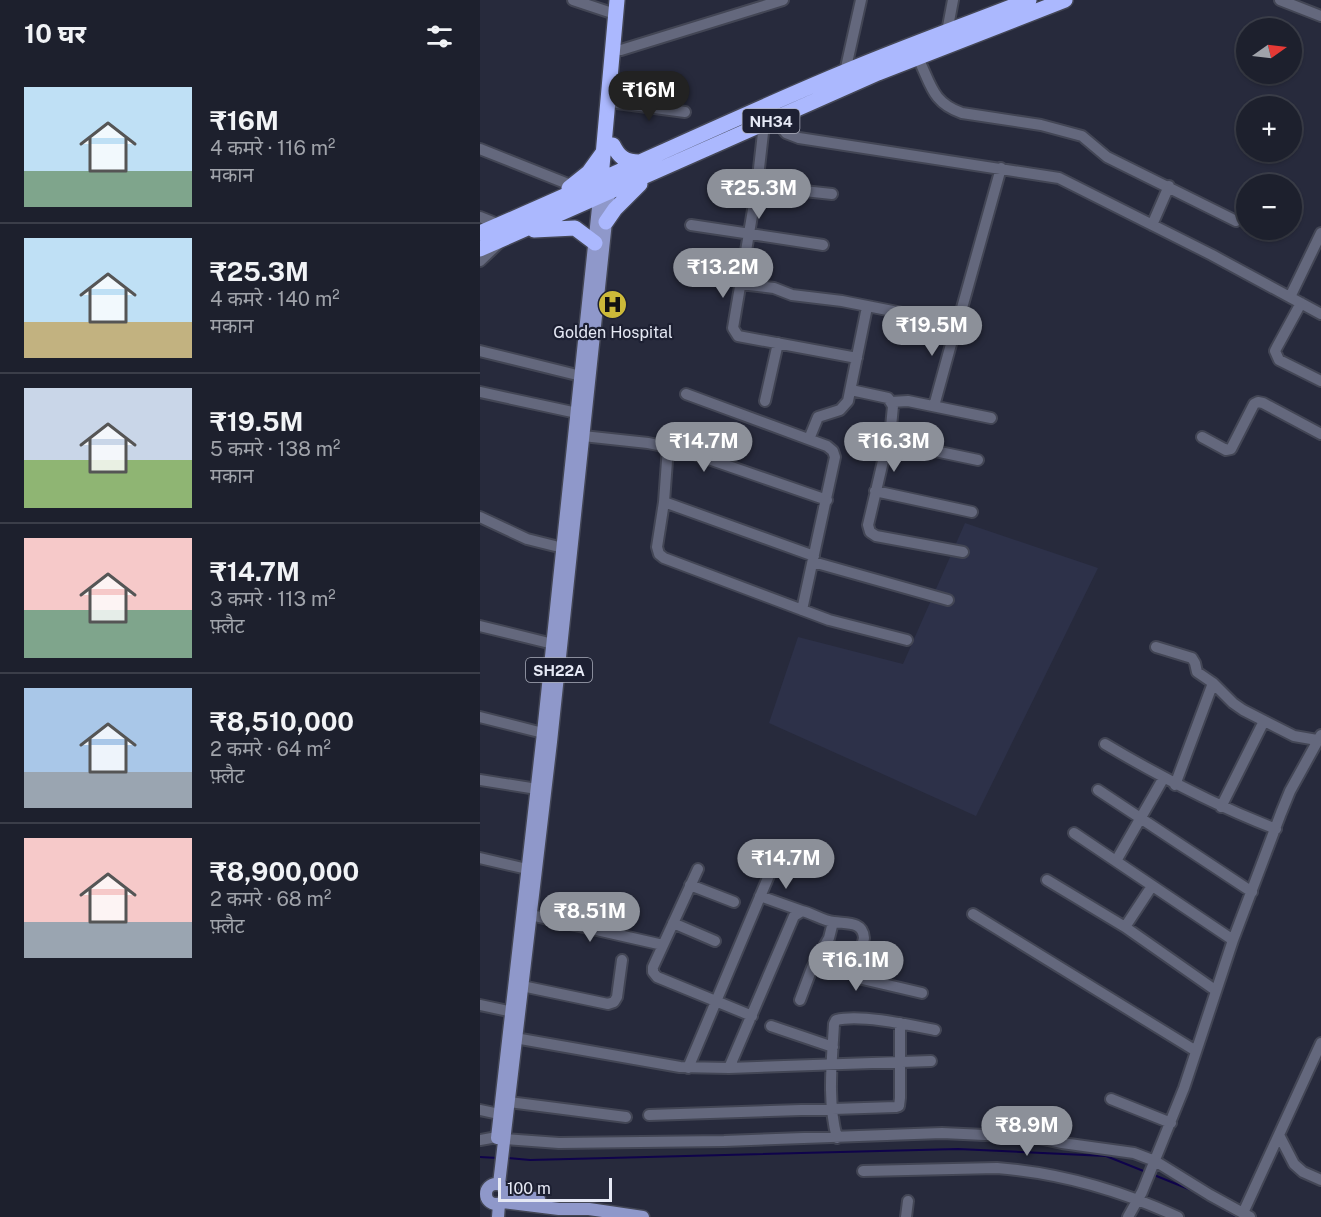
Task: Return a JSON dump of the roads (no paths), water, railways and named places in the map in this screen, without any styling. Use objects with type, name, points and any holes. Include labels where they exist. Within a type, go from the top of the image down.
[{"type":"highway","points":[[550,203],[589,172],[608,149],[617,103],[625,0]]},
{"type":"highway","name":"NH34","points":[[480,233],[520,231],[605,187],[639,162],[844,72],[1029,0]]},
{"type":"highway","name":"NH34","points":[[480,249],[501,232],[550,203],[651,174],[918,58],[1065,0]]},
{"type":"highway","points":[[605,187],[616,7]]},
{"type":"highway","points":[[608,149],[625,160],[639,162]]},
{"type":"highway","points":[[606,222],[620,203],[651,174]]},
{"type":"highway","points":[[520,231],[575,228],[595,243]]},
{"type":"main road","name":"SH22A","points":[[500,1142],[499,1114],[550,752],[606,222],[605,187]]},
{"type":"main road","name":"SH22A","points":[[491,1217],[500,1142],[509,1102],[515,1038],[514,1012],[522,986],[527,868],[595,243],[605,187]]},
{"type":"main road","name":"SH22A","points":[[493,1190],[498,1217]]},
{"type":"main road","points":[[493,1190],[560,1209],[643,1217]]},
{"type":"street","points":[[573,0],[616,7]]},
{"type":"street","points":[[621,50],[783,0]]},
{"type":"street","points":[[844,72],[861,0]]},
{"type":"street","points":[[948,32],[953,0]]},
{"type":"street","points":[[1280,0],[1321,16]]},
{"type":"street","points":[[918,58],[938,99],[950,109],[962,113],[1041,125],[1082,136],[1107,157],[1236,221]]},
{"type":"street","points":[[617,103],[685,112]]},
{"type":"street","points":[[857,358],[738,336],[735,333],[733,322],[769,121],[786,133],[799,138],[1059,178],[1321,314]]},
{"type":"street","points":[[480,149],[573,186]]},
{"type":"street","points":[[934,406],[1001,168]]},
{"type":"street","points":[[757,186],[832,194]]},
{"type":"street","points":[[1152,225],[1169,186]]},
{"type":"street","points":[[480,217],[501,232],[480,261]]},
{"type":"street","points":[[692,225],[823,244]]},
{"type":"street","points":[[1290,297],[1321,233]]},
{"type":"street","points":[[740,284],[774,288],[792,295],[943,321],[953,320],[959,315]]},
{"type":"street","points":[[1301,303],[1277,346],[1276,356],[1279,360],[1319,376]]},
{"type":"street","points":[[808,439],[818,417],[844,407],[851,390],[867,307]]},
{"type":"street","points":[[765,401],[778,343]]},
{"type":"street","points":[[480,351],[581,376]]},
{"type":"street","points":[[851,390],[888,398],[893,406],[868,525],[870,532],[876,536],[963,552]]},
{"type":"street","points":[[480,392],[577,413]]},
{"type":"street","points":[[686,394],[827,446],[833,451],[836,457],[802,610]]},
{"type":"street","points":[[891,402],[908,401],[991,418]]},
{"type":"street","points":[[1202,437],[1226,450],[1231,449],[1254,405],[1258,402],[1321,434]]},
{"type":"street","points":[[583,436],[668,447],[827,500]]},
{"type":"street","points":[[887,441],[978,460]]},
{"type":"street","points":[[668,447],[664,502],[657,547],[659,554],[664,558],[839,623],[907,640]]},
{"type":"street","points":[[875,491],[972,512]]},
{"type":"street","points":[[664,502],[814,559],[948,600]]},
{"type":"street","points":[[480,517],[527,539],[563,548]]},
{"type":"street","points":[[480,626],[553,644]]},
{"type":"street","points":[[1128,1217],[1140,1196],[1170,1123],[1233,939],[1290,791],[1319,737],[1294,736],[1238,707],[1213,683],[1197,672],[1192,658],[1156,647]]},
{"type":"street","points":[[1175,785],[1213,683]]},
{"type":"street","points":[[480,717],[543,733]]},
{"type":"street","points":[[1221,807],[1264,720]]},
{"type":"street","points":[[1105,744],[1175,785],[1276,829]]},
{"type":"street","points":[[1116,861],[1163,779]]},
{"type":"street","points":[[480,780],[537,789]]},
{"type":"street","points":[[1098,790],[1252,892]]},
{"type":"street","points":[[1074,832],[1233,939]]},
{"type":"street","points":[[480,858],[527,868]]},
{"type":"street","points":[[698,869],[653,967],[653,972],[657,977],[752,1016]]},
{"type":"street","points":[[688,1068],[770,873]]},
{"type":"street","points":[[1047,880],[1125,927],[1215,990]]},
{"type":"street","points":[[690,885],[734,902]]},
{"type":"street","points":[[1125,927],[1152,886]]},
{"type":"street","points":[[760,896],[833,922],[855,924],[864,932],[856,972],[858,978],[922,993]]},
{"type":"street","points":[[729,1068],[794,916],[802,910]]},
{"type":"street","points":[[526,914],[663,945]]},
{"type":"street","points":[[972,914],[1196,1051]]},
{"type":"street","points":[[800,1000],[819,954],[829,938],[833,922]]},
{"type":"street","points":[[673,923],[715,941]]},
{"type":"street","points":[[522,986],[608,1004],[614,1002],[617,997],[622,960]]},
{"type":"street","points":[[480,1005],[514,1012]]},
{"type":"street","points":[[837,1138],[832,1109],[831,1064],[834,1024],[837,1020],[850,1018],[900,1023],[935,1030]]},
{"type":"street","points":[[648,1115],[899,1106],[900,1023]]},
{"type":"street","points":[[771,1026],[832,1047]]},
{"type":"street","points":[[515,1038],[688,1068],[931,1061]]},
{"type":"street","points":[[480,1140],[568,1143],[1015,1133],[1062,1143],[1123,1151],[1154,1164],[1247,1215],[1321,1043]]},
{"type":"street","points":[[1111,1099],[1170,1123]]},
{"type":"street","points":[[509,1102],[626,1117]]},
{"type":"street","points":[[480,1110],[499,1114]]},
{"type":"street","points":[[1280,1135],[1294,1164],[1321,1180]]},
{"type":"street","points":[[863,1172],[1017,1169],[1140,1196],[1178,1217]]},
{"type":"street","points":[[906,1217],[908,1201]]},
{"type":"waterway","points":[[507,1158],[530,1160],[958,1149],[1106,1156],[1146,1172]]},
{"type":"waterway","points":[[480,1157],[498,1158]]},
{"type":"waterway","points":[[1154,1175],[1196,1192]]},
{"type":"waterway","points":[[1213,1203],[1237,1217]]},
{"type":"place","name":"Golden Hospital","points":[[613,304]]}]
